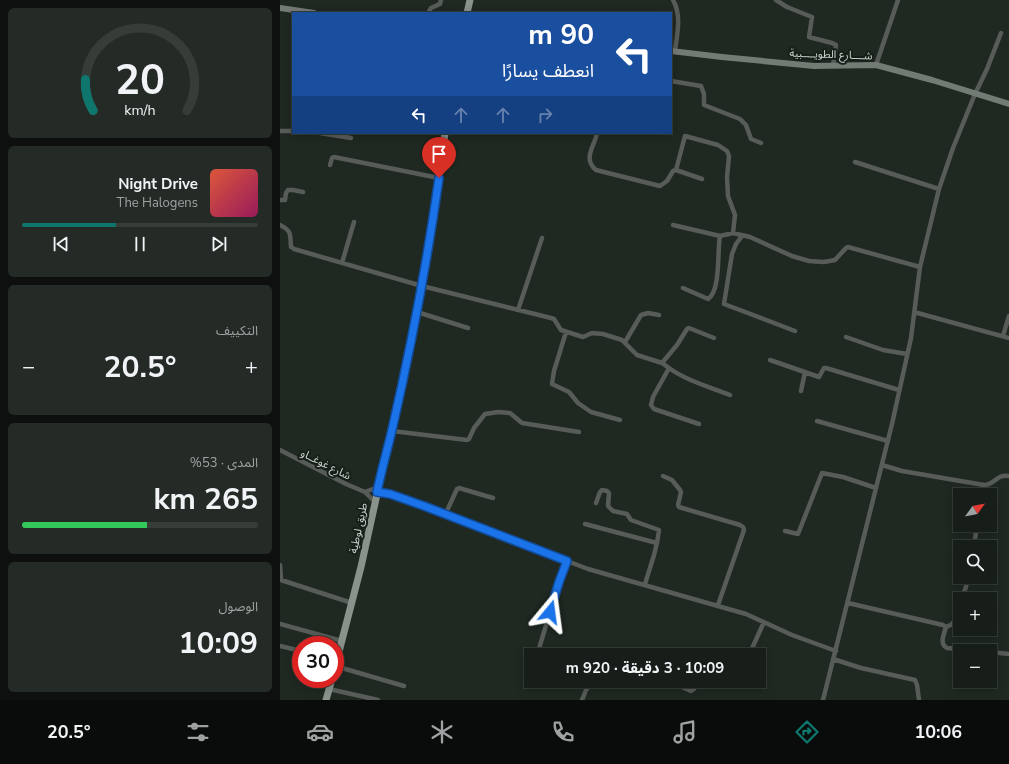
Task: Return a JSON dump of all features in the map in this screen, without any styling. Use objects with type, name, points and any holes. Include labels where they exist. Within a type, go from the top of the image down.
[{"type":"main road","points":[[467,12],[470,0]]},
{"type":"main road","name":"طريق لوطية","points":[[343,636],[392,431],[417,312],[430,243],[445,134]]},
{"type":"main road","points":[[326,700],[329,689]]},
{"type":"street","points":[[429,12],[432,8],[440,4],[441,0]]},
{"type":"street","points":[[673,0],[677,10],[678,22],[673,51]]},
{"type":"street","points":[[776,0],[787,7],[812,17],[809,37],[836,45],[834,66]]},
{"type":"street","points":[[876,65],[898,0]]},
{"type":"street","points":[[280,8],[307,12]]},
{"type":"street","points":[[823,700],[888,441],[911,338],[920,266],[939,189],[953,148],[975,94],[982,81],[1000,33]]},
{"type":"street","name":"شــــارع الطويــــبية","points":[[673,51],[814,66],[876,65],[1009,104]]},
{"type":"street","points":[[672,82],[701,86],[704,94],[704,105],[740,119],[746,125],[751,139],[761,142]]},
{"type":"street","points":[[280,131],[292,131]]},
{"type":"street","points":[[326,134],[351,138]]},
{"type":"street","points":[[597,134],[591,148],[589,160],[596,170],[660,186],[667,181],[673,171],[676,170],[685,136],[718,144],[727,151],[729,156],[727,177],[728,196],[735,215],[733,233]]},
{"type":"street","points":[[330,165],[332,158],[334,157],[439,178]]},
{"type":"street","points":[[854,162],[939,189]]},
{"type":"street","points":[[676,170],[702,179]]},
{"type":"street","points":[[280,200],[285,200],[288,190],[303,192]]},
{"type":"street","points":[[342,263],[354,222]]},
{"type":"street","points":[[280,225],[287,229],[290,234],[292,249],[422,286],[554,319],[561,330],[583,337],[592,333],[602,334],[625,342],[637,355],[662,363],[676,373],[730,395]]},
{"type":"street","points":[[673,225],[720,236],[733,233],[759,240],[792,256],[809,261],[824,262],[835,260],[848,247],[920,266]]},
{"type":"street","points":[[683,288],[708,299],[714,292],[717,278],[718,245],[720,236]]},
{"type":"street","points":[[742,236],[736,244],[732,254],[724,304],[796,331]]},
{"type":"street","points":[[518,310],[542,238]]},
{"type":"street","points":[[417,312],[468,328]]},
{"type":"street","points":[[914,312],[1009,338]]},
{"type":"street","points":[[625,342],[641,315],[648,313],[659,315]]},
{"type":"street","points":[[1003,336],[1009,316]]},
{"type":"street","points":[[662,363],[689,328],[714,338]]},
{"type":"street","points":[[566,332],[554,371],[552,384],[569,392],[578,403],[591,412],[620,420]]},
{"type":"street","points":[[846,337],[883,350],[907,354]]},
{"type":"street","points":[[770,360],[819,377],[824,368],[826,368],[899,390]]},
{"type":"street","points":[[669,368],[653,396],[651,406],[654,409],[699,424]]},
{"type":"street","points":[[801,391],[805,372]]},
{"type":"street","points":[[392,431],[467,440],[470,439],[479,420],[485,414],[498,412],[510,413],[522,423],[579,432]]},
{"type":"street","points":[[817,422],[888,441]]},
{"type":"street","name":"شارع غوغــاو","points":[[280,450],[346,484],[365,492]]},
{"type":"street","points":[[882,465],[902,471],[984,485],[991,484],[1001,476],[1009,476]]},
{"type":"street","points":[[785,531],[798,534],[822,473],[843,477],[876,488]]},
{"type":"street","points":[[663,476],[672,480],[680,490],[679,507],[743,527],[744,530],[718,605]]},
{"type":"street","points":[[446,515],[457,489],[459,488],[493,498]]},
{"type":"street","points":[[365,492],[377,490],[390,494],[588,569],[746,614],[792,636],[836,652]]},
{"type":"street","points":[[596,503],[600,491],[607,490],[610,494],[608,506],[611,510],[627,514],[631,520],[659,530],[657,543],[645,584]]},
{"type":"street","points":[[365,492],[375,502]]},
{"type":"street","points":[[585,524],[657,543]]},
{"type":"street","points":[[539,648],[559,582],[567,561]]},
{"type":"street","points":[[280,565],[281,580],[352,603]]},
{"type":"street","points":[[848,603],[939,623],[946,627]]},
{"type":"street","points":[[752,648],[764,622]]},
{"type":"street","points":[[953,622],[946,627],[942,643],[947,648],[953,649]]},
{"type":"street","points":[[280,624],[324,636]]},
{"type":"street","points":[[280,646],[292,649]]},
{"type":"street","points":[[997,653],[1009,654]]},
{"type":"street","points":[[834,659],[861,668],[915,680],[919,700]]},
{"type":"street","points":[[344,667],[404,686]]},
{"type":"street","points":[[582,700],[588,688]]},
{"type":"street","points":[[684,688],[691,691],[694,688]]},
{"type":"street","points":[[329,689],[378,700]]},
{"type":"route","points":[[439,178],[430,243],[422,286],[392,431],[377,492],[402,498],[567,561],[550,612]]}]
